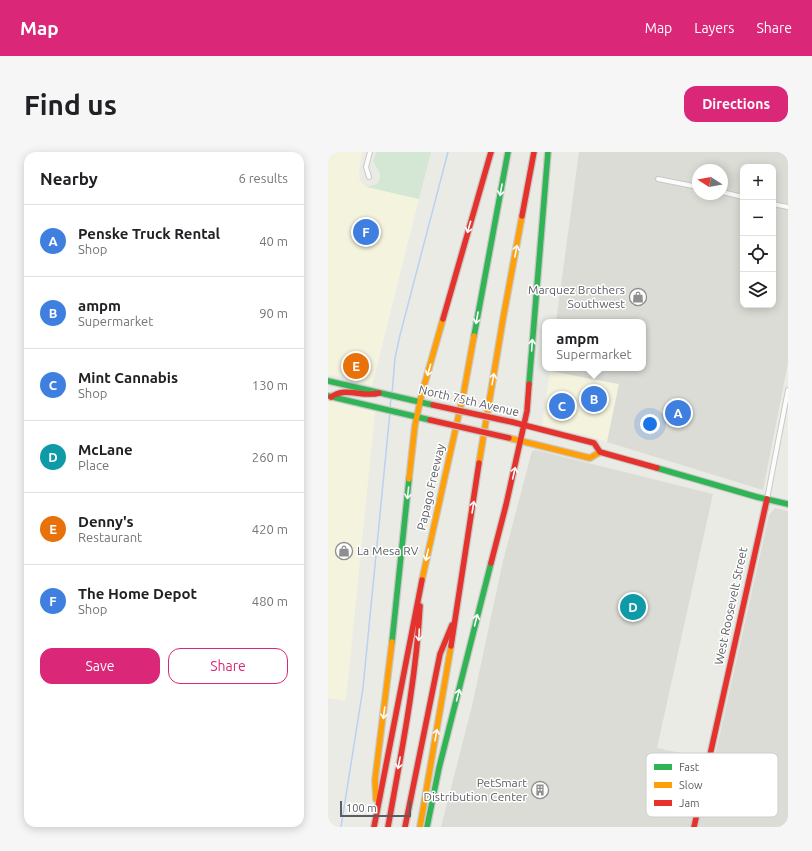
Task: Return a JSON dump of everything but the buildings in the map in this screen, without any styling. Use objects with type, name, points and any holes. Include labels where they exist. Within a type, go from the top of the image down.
[{"type":"main road","points":[[376,812],[375,780],[389,674],[415,425],[420,401],[491,152]]},
{"type":"main road","name":"Papago Freeway","points":[[374,827],[400,698],[421,582],[464,391],[508,152]]},
{"type":"main road","points":[[420,827],[456,615],[494,373],[534,152]]},
{"type":"main road","points":[[427,827],[441,761],[521,441],[527,411],[548,152]]},
{"type":"main road","name":"North 75th Avenue","points":[[328,381],[512,422],[594,443],[600,452],[788,504]]},
{"type":"main road","points":[[330,396],[346,391],[370,395],[382,393]]},
{"type":"main road","name":"North 75th Avenue","points":[[330,396],[590,458],[600,452]]},
{"type":"main road","name":"West Roosevelt Street","points":[[710,753],[767,499]]},
{"type":"main road","points":[[388,827],[408,716],[418,647],[421,582]]},
{"type":"main road","points":[[405,827],[440,654],[456,615]]},
{"type":"main road","name":"West Roosevelt Street","points":[[694,827],[696,817]]},
{"type":"street","points":[[369,177],[366,166],[370,152]]},
{"type":"street","points":[[658,179],[692,186]]},
{"type":"street","points":[[728,193],[740,196]]},
{"type":"street","points":[[776,205],[788,207]]},
{"type":"street","name":"West Roosevelt Street","points":[[767,499],[788,390]]},
{"type":"shaded area","points":[[328,152],[362,152],[359,176],[363,184],[367,187],[419,199],[372,386],[349,378],[328,375]]},
{"type":"shaded area","points":[[376,152],[431,152],[419,199],[367,187],[377,184],[380,178],[380,172],[373,162]]},
{"type":"shaded area","points":[[579,152],[788,152],[788,363],[763,490],[607,442],[619,384],[550,371],[646,371],[646,319],[556,319]]},
{"type":"shaded area","points":[[550,371],[619,384],[607,442],[585,435],[542,425]]},
{"type":"shaded area","name":"La Mesa RV","points":[[328,400],[375,412],[345,701],[328,698]]},
{"type":"shaded area","points":[[536,450],[713,494],[657,748],[681,753],[646,753],[646,817],[778,817],[778,753],[716,753],[769,515],[775,508],[788,511],[788,827],[441,827],[472,706],[503,561],[532,451]]},
{"type":"waterway","points":[[392,394],[395,358],[400,335],[448,152]]},
{"type":"waterway","points":[[390,408],[391,398]]},
{"type":"waterway","points":[[341,827],[363,688],[390,412]]},
{"type":"traffic: fast","points":[[474,336],[508,152]]},
{"type":"traffic: fast","points":[[529,384],[548,152]]},
{"type":"traffic: fast","points":[[328,381],[433,405]]},
{"type":"traffic: fast","points":[[328,396],[430,420]]},
{"type":"traffic: fast","points":[[657,468],[757,497],[788,504]]},
{"type":"traffic: fast","points":[[392,642],[409,479]]},
{"type":"traffic: fast","points":[[427,827],[439,768],[491,563]]},
{"type":"traffic: slow","points":[[479,463],[522,216]]},
{"type":"traffic: slow","points":[[409,479],[415,425],[422,393],[443,319]]},
{"type":"traffic: slow","points":[[422,580],[464,391],[474,336]]},
{"type":"traffic: slow","points":[[509,438],[590,458],[600,452]]},
{"type":"traffic: slow","points":[[376,799],[375,780],[392,642]]},
{"type":"traffic: slow","points":[[420,827],[451,646]]},
{"type":"traffic: jam","points":[[443,319],[491,152]]},
{"type":"traffic: jam","points":[[522,216],[534,152]]},
{"type":"traffic: jam","points":[[491,563],[506,505],[527,411],[529,384]]},
{"type":"traffic: jam","points":[[331,397],[343,392],[367,394],[379,393]]},
{"type":"traffic: jam","points":[[433,405],[512,422]]},
{"type":"traffic: jam","points":[[430,420],[509,438]]},
{"type":"traffic: jam","points":[[512,422],[594,443],[600,452],[657,468]]},
{"type":"traffic: jam","points":[[451,646],[479,463]]},
{"type":"traffic: jam","points":[[710,753],[767,499]]},
{"type":"traffic: jam","points":[[374,827],[422,580]]},
{"type":"traffic: jam","points":[[388,827],[412,690],[420,606]]},
{"type":"traffic: jam","points":[[405,827],[440,654],[452,625]]},
{"type":"traffic: jam","points":[[694,827],[696,817]]},
{"type":"place","name":"The Home Depot","points":[[366,232]]},
{"type":"place","name":"Marquez Brothers Southwest","points":[[638,297]]},
{"type":"place","name":"Denny's","points":[[356,366]]},
{"type":"place","name":"ampm","points":[[594,399]]},
{"type":"place","name":"Mint Cannabis","points":[[562,406]]},
{"type":"place","name":"Penske Truck Rental","points":[[678,413]]},
{"type":"place","name":"La Mesa RV","points":[[344,551]]},
{"type":"place","name":"McLane","points":[[633,607]]},
{"type":"place","name":"PetSmart Distribution Center","points":[[540,790]]}]
